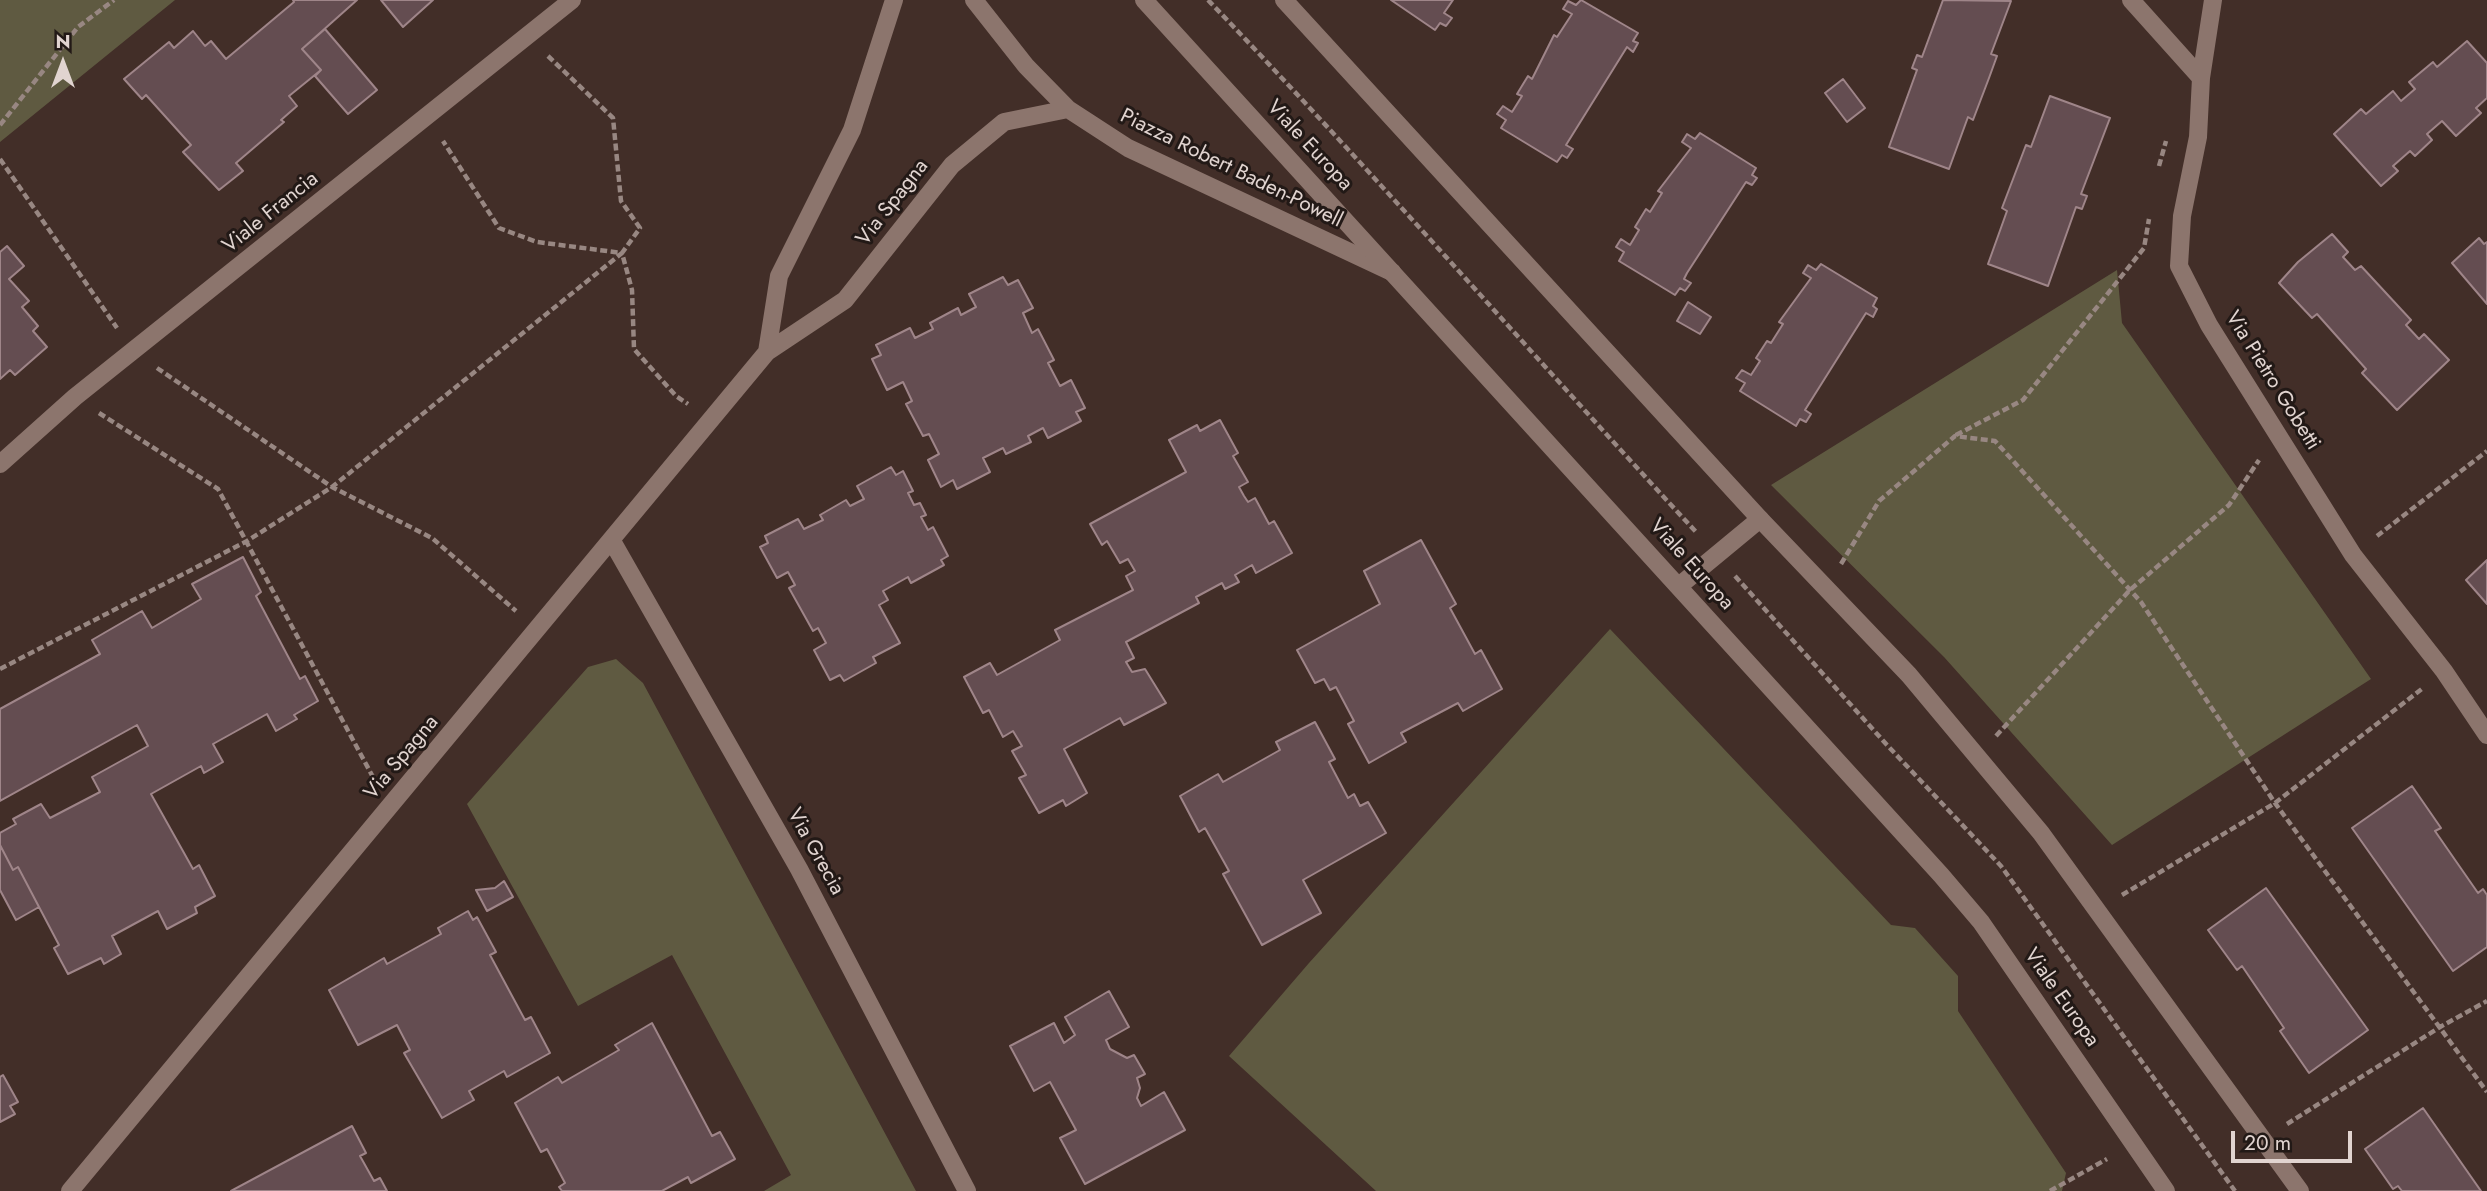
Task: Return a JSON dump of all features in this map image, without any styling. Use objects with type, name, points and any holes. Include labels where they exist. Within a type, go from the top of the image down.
[{"type":"street","name":"Viale Francia","points":[[0,464],[75,397],[572,0]]},
{"type":"street","name":"Via Spagna","points":[[767,352],[779,276],[852,131],[894,0]]},
{"type":"street","name":"Piazza Robert Baden-Powell","points":[[974,0],[1026,66],[1068,109],[1128,148],[1394,272]]},
{"type":"street","name":"Viale Europa","points":[[1144,0],[1941,875],[1981,922],[2135,1144],[2160,1189]]},
{"type":"street","points":[[1284,0],[1760,519],[1909,675],[2041,833],[2300,1191]]},
{"type":"street","points":[[2131,0],[2201,78]]},
{"type":"street","name":"Via Pietro Gobetti","points":[[2213,0],[2201,78],[2198,137],[2182,216],[2179,266],[2209,325],[2353,555],[2444,671],[2487,735]]},
{"type":"street","name":"Via Spagna","points":[[70,1191],[767,352],[845,300],[952,165],[1004,122],[1068,109]]},
{"type":"street","points":[[1679,586],[1760,519]]},
{"type":"street","name":"Via Grecia","points":[[612,541],[799,869],[967,1191]]},
{"type":"path","points":[[0,125],[78,27],[114,0]]},
{"type":"path","points":[[1208,0],[1335,132],[1887,745],[2001,866],[2235,1191]]},
{"type":"path","points":[[0,669],[247,541],[332,486],[622,253],[640,228],[621,201],[613,118],[527,36]]},
{"type":"path","points":[[427,116],[499,228],[537,242],[622,253]]},
{"type":"path","points":[[2158,173],[2162,147],[2169,136]]},
{"type":"path","points":[[0,159],[133,351],[332,486],[432,538],[538,630]]},
{"type":"path","points":[[1827,589],[1879,501],[1955,436],[2023,400],[2144,248],[2151,210]]},
{"type":"path","points":[[622,253],[632,290],[634,349],[676,396],[712,420]]},
{"type":"path","points":[[75,397],[218,489],[390,808]]},
{"type":"path","points":[[1977,758],[2049,675],[2130,590],[2229,505],[2276,432]]},
{"type":"path","points":[[1955,436],[1995,441],[2141,602],[2275,803],[2487,1092]]},
{"type":"path","points":[[2353,555],[2487,451]]},
{"type":"path","points":[[2097,909],[2275,803],[2444,671]]},
{"type":"path","points":[[2263,1140],[2440,1027],[2487,1001]]},
{"type":"path","points":[[2050,1191],[2135,1144]]},
{"type":"shaded area","points":[[0,0],[175,0],[0,142]]},
{"type":"shaded area","points":[[2117,270],[2122,323],[2371,679],[2112,845],[1944,657],[1771,485]]},
{"type":"shaded area","points":[[1610,629],[1891,925],[1915,928],[1958,976],[1958,1011],[2066,1173],[2062,1191],[1376,1191],[1229,1056],[1309,963]]},
{"type":"shaded area","points":[[616,659],[643,683],[916,1191],[764,1191],[791,1175],[672,955],[578,1006],[467,804],[588,667]]},
{"type":"building","points":[[293,0],[357,0],[302,49],[321,70],[289,96],[297,106],[281,120],[284,122],[236,163],[243,171],[219,190],[183,152],[191,145],[146,95],[142,99],[124,79],[169,42],[174,48],[193,31],[205,46],[211,41],[226,59],[294,2]]},
{"type":"building","points":[[381,0],[433,0],[403,27]]},
{"type":"building","points":[[1391,0],[1453,0],[1444,13],[1452,18],[1446,26],[1440,23],[1435,30]]},
{"type":"building","points":[[1581,0],[1638,33],[1633,41],[1638,43],[1633,52],[1627,47],[1566,145],[1573,149],[1567,158],[1562,155],[1557,162],[1501,128],[1506,120],[1497,114],[1503,106],[1512,112],[1522,96],[1517,94],[1528,76],[1532,79],[1554,35],[1557,37],[1572,14],[1563,9],[1568,1],[1576,5]]},
{"type":"building","points":[[1943,0],[2011,1],[1991,54],[1997,56],[1989,78],[1973,120],[1968,117],[1949,169],[1889,147],[1917,70],[1912,68],[1917,55],[1922,57]]},
{"type":"building","points":[[325,29],[377,90],[348,114],[315,76],[321,70],[302,49]]},
{"type":"building","points":[[2467,41],[2487,63],[2487,98],[2476,108],[2481,113],[2456,136],[2442,121],[2427,134],[2432,140],[2415,156],[2410,151],[2393,166],[2398,171],[2381,186],[2334,134],[2361,109],[2366,114],[2393,91],[2401,101],[2415,89],[2409,82],[2433,62],[2437,67]]},
{"type":"building","points":[[1843,79],[1865,108],[1847,122],[1825,93]]},
{"type":"building","points":[[2050,96],[2110,118],[2081,194],[2087,196],[2082,209],[2076,207],[2048,286],[1988,264],[2007,211],[2002,208],[2026,145],[2031,147]]},
{"type":"building","points":[[1700,133],[1756,168],[1752,175],[1757,178],[1752,185],[1746,182],[1687,273],[1684,279],[1691,283],[1685,291],[1680,288],[1675,295],[1619,261],[1624,252],[1616,247],[1621,239],[1630,245],[1639,230],[1635,227],[1646,209],[1650,212],[1662,193],[1658,191],[1691,148],[1682,142],[1687,134],[1695,139]]},
{"type":"building","points":[[2332,234],[2348,252],[2343,257],[2355,270],[2361,266],[2411,320],[2406,325],[2419,339],[2424,334],[2449,360],[2397,410],[2362,373],[2366,369],[2317,314],[2312,318],[2279,283],[2298,262]]},
{"type":"building","points":[[2479,238],[2484,244],[2487,242],[2487,304],[2452,263]]},
{"type":"building","points":[[7,246],[24,266],[9,279],[29,301],[22,307],[38,326],[33,331],[47,347],[15,375],[10,370],[0,379],[0,252]]},
{"type":"building","points":[[1821,264],[1877,298],[1873,306],[1877,309],[1873,317],[1866,313],[1805,410],[1811,414],[1806,422],[1800,419],[1796,426],[1740,391],[1745,383],[1736,378],[1742,370],[1751,375],[1760,361],[1756,358],[1767,341],[1771,343],[1783,324],[1779,322],[1811,278],[1803,273],[1808,265],[1816,270]]},
{"type":"building","points":[[1003,277],[1008,285],[1018,280],[1033,308],[1023,313],[1032,333],[1038,329],[1054,360],[1048,363],[1060,386],[1071,380],[1085,408],[1076,412],[1081,421],[1048,438],[1043,428],[1028,436],[1031,442],[1006,454],[1003,448],[983,458],[990,472],[957,489],[953,480],[941,487],[928,460],[939,454],[929,434],[923,436],[906,404],[912,401],[903,382],[887,390],[872,359],[881,355],[876,345],[910,328],[915,338],[933,329],[930,323],[958,308],[961,315],[976,307],[969,294]]},
{"type":"building","points":[[1688,302],[1711,317],[1700,334],[1677,321]]},
{"type":"building","points":[[1220,420],[1238,453],[1233,456],[1248,482],[1239,487],[1248,502],[1255,498],[1269,524],[1274,521],[1292,553],[1256,573],[1252,565],[1235,575],[1239,582],[1225,589],[1222,583],[1196,597],[1199,603],[1126,642],[1134,658],[1126,662],[1132,672],[1145,669],[1166,703],[1124,725],[1120,718],[1064,749],[1087,793],[1066,806],[1063,800],[1039,813],[1019,778],[1026,775],[1012,751],[1022,746],[1013,731],[1003,737],[989,710],[983,713],[964,677],[990,663],[997,675],[1060,640],[1055,630],[1133,590],[1126,576],[1135,571],[1128,559],[1120,563],[1107,541],[1102,545],[1090,524],[1186,472],[1169,440],[1197,425],[1200,431]]},
{"type":"building","points":[[891,467],[896,475],[903,471],[913,491],[908,493],[914,505],[920,503],[926,515],[921,517],[928,530],[933,527],[948,556],[941,560],[944,565],[911,583],[908,577],[883,591],[888,600],[879,605],[900,643],[873,657],[876,663],[844,681],[840,675],[830,680],[814,650],[826,643],[818,628],[813,631],[789,588],[795,585],[788,572],[777,578],[760,547],[768,543],[765,536],[798,519],[804,529],[823,520],[820,515],[846,500],[850,506],[864,499],[857,486]]},
{"type":"building","points":[[1421,540],[1456,604],[1450,608],[1475,654],[1481,650],[1502,689],[1463,711],[1458,703],[1401,733],[1406,742],[1369,763],[1348,724],[1354,721],[1336,687],[1330,690],[1324,679],[1315,683],[1297,650],[1380,604],[1364,571]]},
{"type":"building","points":[[243,557],[261,592],[256,596],[300,679],[305,676],[318,701],[294,715],[297,719],[276,731],[267,714],[213,744],[223,762],[204,773],[201,766],[151,794],[193,869],[199,865],[215,896],[195,907],[197,913],[167,929],[158,911],[112,936],[121,954],[104,964],[101,958],[68,974],[54,948],[59,945],[18,867],[13,870],[0,845],[0,833],[16,824],[13,819],[41,804],[50,818],[100,792],[92,777],[148,746],[137,725],[0,801],[0,709],[100,654],[92,640],[142,611],[152,628],[201,599],[192,584]]},
{"type":"building","points":[[2487,560],[2487,604],[2466,580]]},
{"type":"building","points":[[1315,722],[1335,759],[1329,762],[1348,798],[1354,794],[1360,806],[1368,802],[1386,833],[1303,880],[1321,913],[1262,945],[1223,874],[1229,871],[1205,828],[1199,832],[1180,796],[1218,774],[1223,782],[1280,750],[1276,742]]},
{"type":"building","points":[[2412,786],[2441,828],[2435,831],[2478,893],[2483,889],[2487,895],[2487,947],[2453,971],[2352,828]]},
{"type":"building","points":[[0,845],[13,870],[18,867],[39,907],[16,920],[0,890]]},
{"type":"building","points":[[504,881],[513,897],[487,911],[476,890],[495,888]]},
{"type":"building","points":[[2266,888],[2368,1030],[2309,1073],[2280,1031],[2284,1028],[2242,966],[2237,970],[2208,930]]},
{"type":"building","points":[[468,911],[473,920],[477,917],[496,952],[490,955],[525,1020],[531,1017],[550,1053],[507,1077],[504,1071],[469,1091],[474,1100],[442,1118],[404,1053],[410,1050],[397,1025],[358,1045],[329,990],[384,958],[387,964],[441,934],[438,928]]},
{"type":"building","points":[[1109,991],[1129,1027],[1106,1040],[1110,1049],[1127,1058],[1134,1055],[1145,1074],[1137,1078],[1140,1088],[1137,1098],[1141,1106],[1164,1092],[1185,1130],[1085,1184],[1060,1138],[1076,1130],[1050,1082],[1034,1091],[1010,1046],[1054,1023],[1064,1043],[1075,1035],[1065,1017]]},
{"type":"building","points":[[652,1023],[712,1136],[720,1132],[735,1159],[691,1183],[688,1177],[662,1191],[562,1191],[559,1187],[565,1183],[547,1149],[541,1152],[515,1103],[558,1077],[562,1083],[619,1050],[615,1045]]},
{"type":"building","points":[[3,1075],[18,1102],[10,1106],[15,1114],[0,1122],[0,1077]]},
{"type":"building","points":[[2423,1108],[2481,1191],[2402,1191],[2398,1186],[2393,1189],[2365,1149]]},
{"type":"building","points":[[352,1126],[366,1153],[360,1156],[374,1181],[380,1178],[387,1191],[231,1191]]}]
